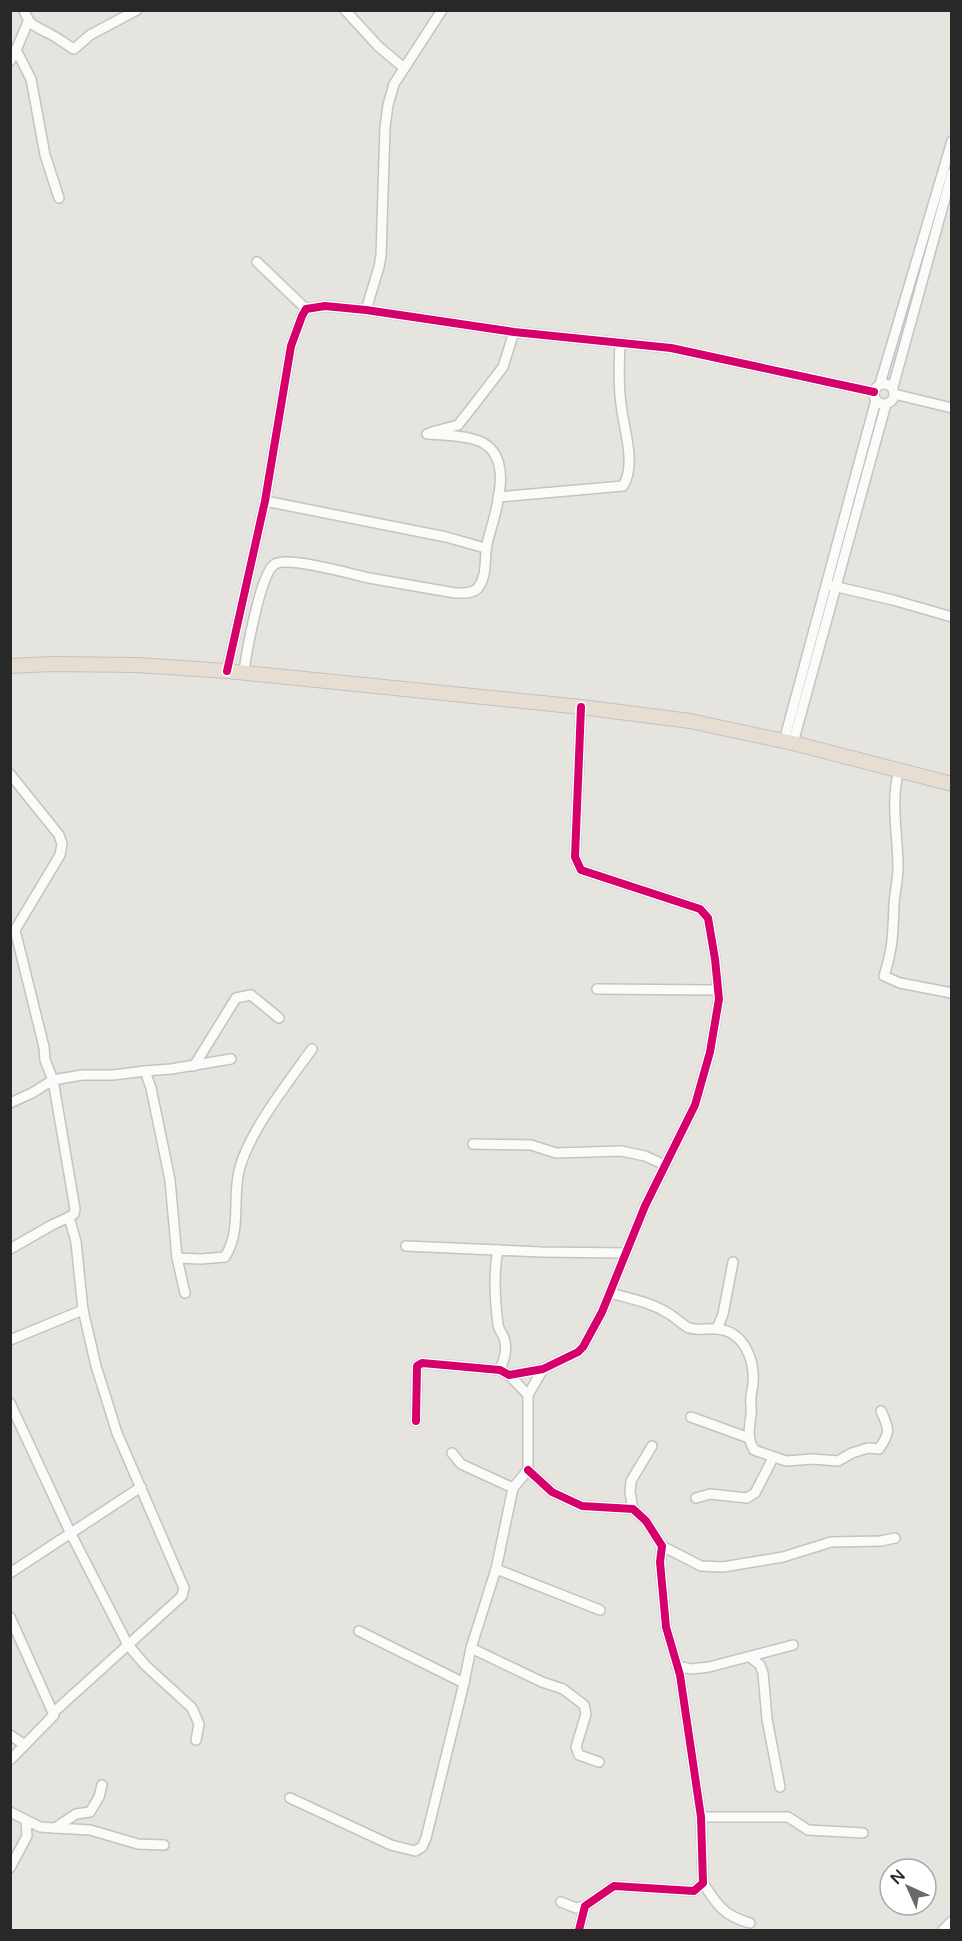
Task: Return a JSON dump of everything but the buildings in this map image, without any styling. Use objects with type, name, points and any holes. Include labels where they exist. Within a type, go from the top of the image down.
[{"type":"highway","points":[[10,666],[137,665],[244,672],[581,707],[690,721],[788,742],[951,784]]},
{"type":"street","points":[[24,10],[28,22],[74,49],[90,35],[137,10]]},
{"type":"street","points":[[345,10],[378,46],[404,68]]},
{"type":"street","points":[[366,310],[381,256],[385,127],[388,105],[394,84],[442,10]]},
{"type":"street","points":[[10,61],[28,22]]},
{"type":"street","points":[[16,50],[31,79],[45,155],[59,198]]},
{"type":"street","points":[[788,742],[831,586],[879,395],[951,141]]},
{"type":"street","points":[[306,309],[325,306],[366,310],[514,332],[670,348],[893,399],[951,172]]},
{"type":"street","points":[[256,262],[306,309]]},
{"type":"street","points":[[227,671],[265,501],[291,346],[306,309]]},
{"type":"street","points":[[244,672],[262,589],[268,570],[275,563],[315,566],[462,593],[473,592],[483,581],[485,548],[498,497],[501,471],[499,461],[483,442],[475,439],[427,434],[458,424],[503,367],[514,332]]},
{"type":"street","points":[[498,497],[623,486],[628,478],[628,467],[627,437],[618,375],[620,343]]},
{"type":"street","points":[[879,395],[887,384],[894,391],[951,408]]},
{"type":"street","points":[[265,501],[446,537],[485,548]]},
{"type":"street","points":[[831,586],[893,600],[951,617]]},
{"type":"street","points":[[416,1421],[417,1366],[422,1363],[505,1372],[543,1369],[578,1352],[583,1347],[610,1293],[645,1206],[695,1105],[710,1052],[719,999],[708,918],[700,909],[580,870],[576,864],[581,707]]},
{"type":"street","points":[[899,770],[894,804],[898,868],[894,931],[891,953],[884,976],[900,983],[951,992]]},
{"type":"street","points":[[10,774],[59,836],[62,844],[60,855],[13,931],[44,1047],[45,1060],[53,1080],[75,1209],[74,1214],[10,1250]]},
{"type":"street","points":[[597,988],[712,990],[718,988]]},
{"type":"street","points":[[194,1066],[236,998],[251,995],[279,1018]]},
{"type":"street","points":[[177,1257],[201,1260],[225,1257],[232,1245],[238,1173],[246,1150],[280,1093],[312,1048]]},
{"type":"street","points":[[10,1103],[53,1080],[82,1074],[113,1075],[194,1066],[231,1059]]},
{"type":"street","points":[[145,1071],[151,1088],[170,1180],[177,1257],[185,1293]]},
{"type":"street","points":[[473,1144],[531,1145],[556,1153],[621,1151],[645,1156],[665,1165]]},
{"type":"street","points":[[10,1760],[52,1718],[54,1712],[182,1596],[184,1588],[117,1433],[96,1366],[83,1310],[76,1242],[69,1217]]},
{"type":"street","points":[[405,1246],[626,1253]]},
{"type":"street","points":[[498,1250],[495,1264],[497,1305],[499,1328],[505,1341],[505,1372],[528,1395]]},
{"type":"street","points":[[717,1329],[723,1314],[733,1262]]},
{"type":"street","points":[[610,1293],[644,1302],[667,1312],[688,1328],[717,1329],[735,1335],[750,1355],[753,1381],[750,1398],[752,1413],[748,1428],[754,1450],[786,1461],[813,1459],[838,1461],[868,1448],[879,1449],[887,1437],[889,1428],[882,1411]]},
{"type":"street","points":[[10,1340],[83,1310]]},
{"type":"street","points":[[290,1798],[391,1845],[415,1851],[422,1847],[471,1647],[496,1569],[513,1488],[528,1470],[528,1395],[543,1369]]},
{"type":"street","points":[[10,1403],[70,1534],[128,1645],[145,1665],[192,1708],[199,1724],[196,1740]]},
{"type":"street","points":[[691,1417],[749,1438]]},
{"type":"street","points":[[652,1446],[631,1481],[633,1509],[646,1521],[662,1546],[701,1566],[723,1567],[783,1557],[831,1542],[881,1541],[895,1538]]},
{"type":"street","points":[[452,1453],[461,1464],[513,1488]]},
{"type":"street","points":[[696,1498],[710,1494],[747,1498],[755,1493],[773,1458]]},
{"type":"street","points":[[528,1470],[552,1492],[582,1506],[633,1509]]},
{"type":"street","points":[[10,1574],[141,1487]]},
{"type":"street","points":[[662,1546],[660,1562],[666,1627],[677,1666],[701,1817],[703,1883],[718,1907],[734,1919],[750,1923]]},
{"type":"street","points":[[496,1569],[600,1610]]},
{"type":"street","points":[[10,1617],[54,1712]]},
{"type":"street","points":[[359,1631],[464,1683]]},
{"type":"street","points":[[677,1666],[691,1669],[793,1646]]},
{"type":"street","points":[[471,1647],[542,1682],[563,1689],[578,1699],[584,1705],[586,1714],[576,1748],[579,1755],[598,1762]]},
{"type":"street","points":[[750,1657],[760,1665],[763,1673],[767,1719],[780,1787]]},
{"type":"street","points":[[10,1735],[25,1745]]},
{"type":"street","points":[[90,1830],[90,1812],[99,1797],[102,1785]]},
{"type":"street","points":[[10,1812],[40,1827],[90,1830],[138,1844],[164,1845]]},
{"type":"street","points":[[55,1828],[76,1814],[90,1812]]},
{"type":"street","points":[[701,1817],[788,1817],[808,1830],[863,1833]]},
{"type":"street","points":[[10,1868],[27,1836],[26,1820]]},
{"type":"street","points":[[561,1902],[576,1908],[585,1906],[614,1886],[694,1891],[703,1883]]},
{"type":"street","points":[[579,1930],[585,1906]]},
{"type":"street","points":[[943,1930],[951,1921]]},
{"type":"cycle path","points":[[227,671],[265,501],[291,346],[306,309],[325,306],[366,310],[514,332],[671,348],[874,392]]},
{"type":"cycle path","points":[[416,1421],[417,1366],[422,1363],[500,1370],[509,1375],[543,1369],[578,1352],[583,1347],[602,1312],[645,1206],[695,1105],[710,1052],[719,999],[708,918],[700,909],[581,870],[575,857],[581,707]]},
{"type":"cycle path","points":[[528,1470],[552,1492],[582,1506],[633,1509],[646,1521],[662,1546],[660,1562],[666,1627],[680,1675],[701,1817],[703,1883],[694,1891],[614,1886],[585,1906],[579,1930]]}]
